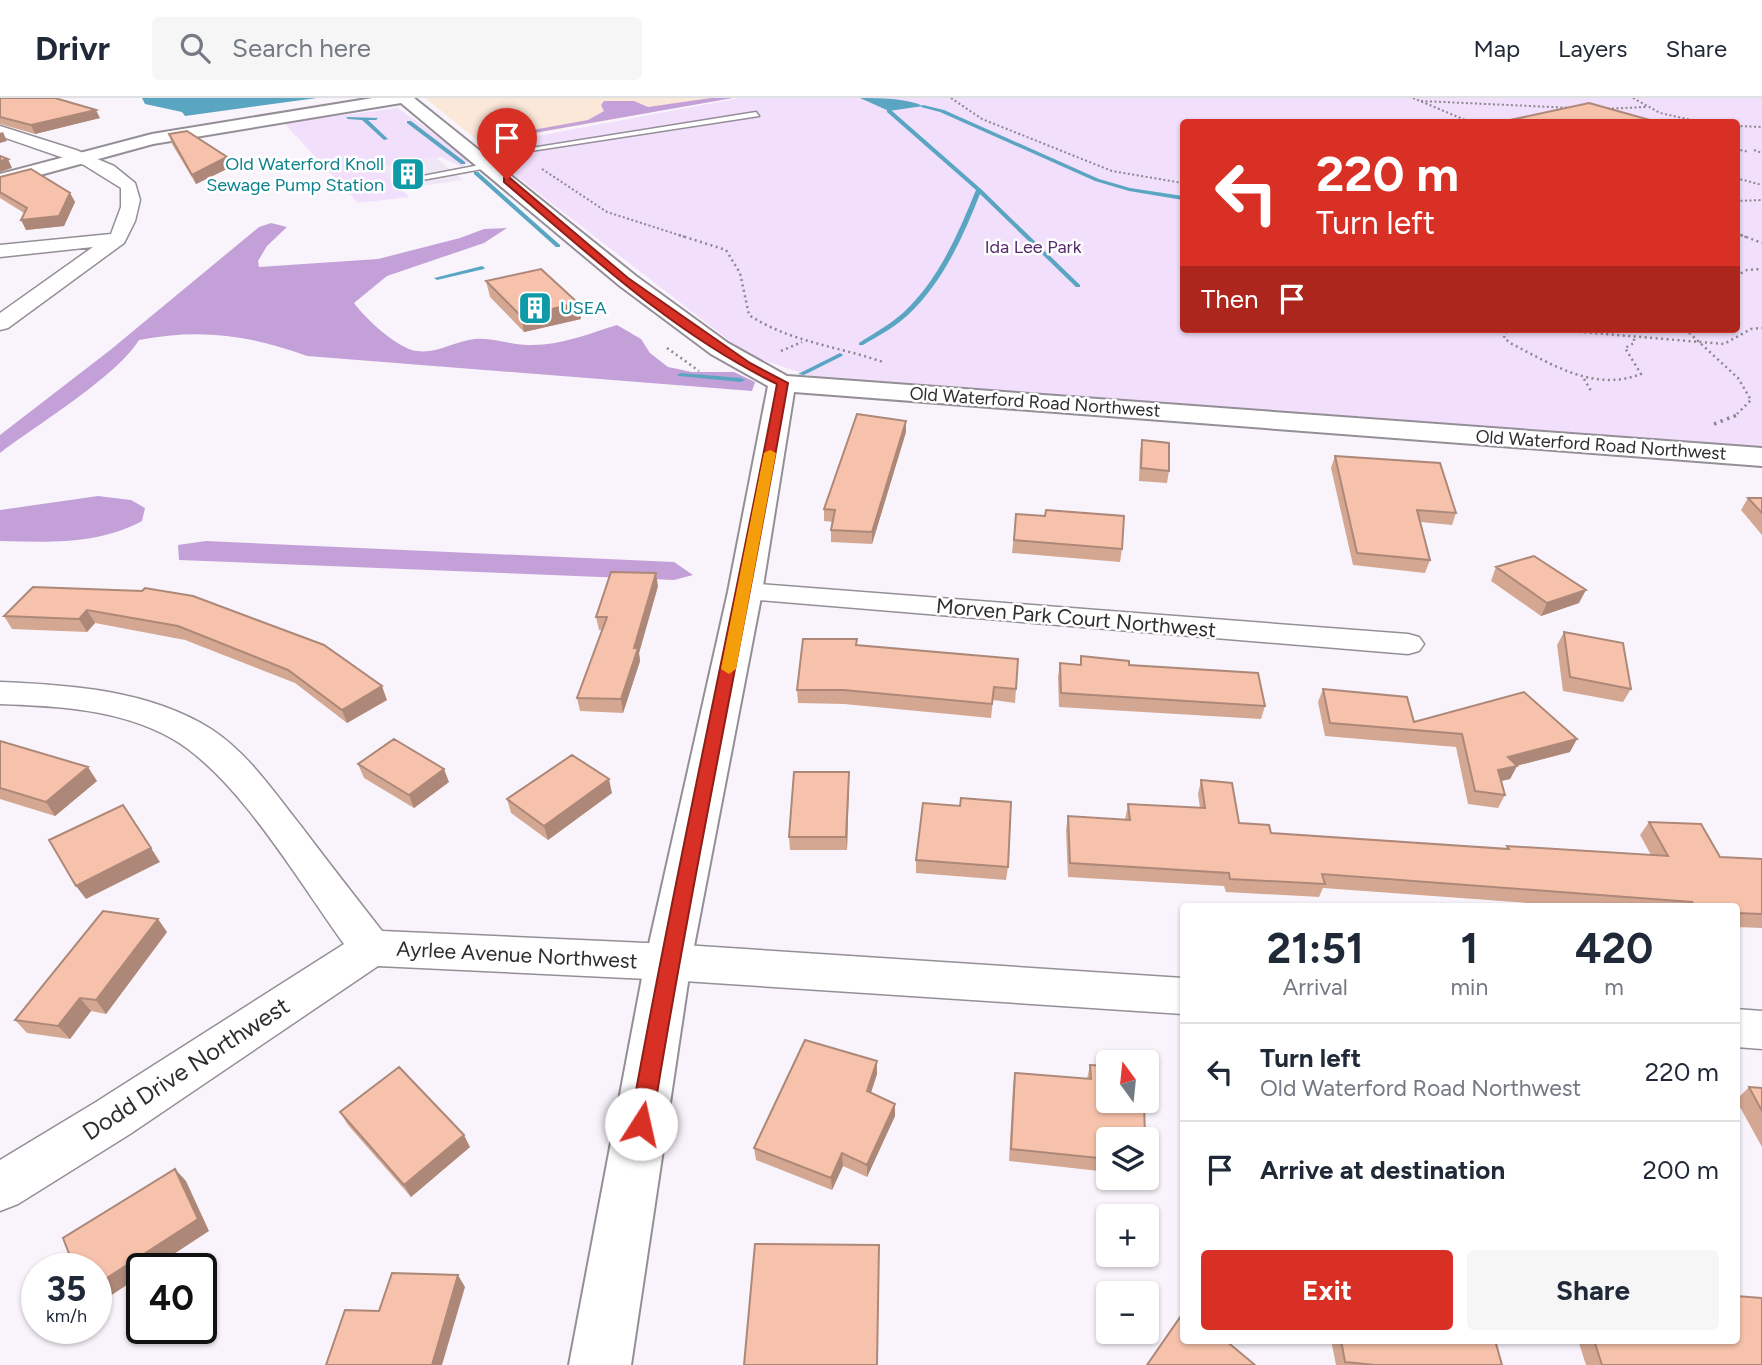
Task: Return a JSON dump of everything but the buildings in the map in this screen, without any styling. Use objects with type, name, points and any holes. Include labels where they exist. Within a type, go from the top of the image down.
[{"type":"street","points":[[0,180],[75,158],[198,130],[403,98]]},
{"type":"street","name":"Old Waterford Road Northwest","points":[[403,98],[485,161],[625,280],[716,346],[782,383],[1762,457]]},
{"type":"street","points":[[0,131],[110,171],[128,185],[131,194],[125,226],[117,239],[0,323]]},
{"type":"street","points":[[0,251],[117,239]]},
{"type":"street","points":[[600,1365],[668,962],[745,592],[782,383]]},
{"type":"street","name":"Morven Park Court Northwest","points":[[745,592],[1408,644]]},
{"type":"street","name":"Ayrlee Avenue Northwest","points":[[0,692],[61,695],[122,706],[182,729],[222,757],[262,801],[370,948],[668,962],[1180,996]]},
{"type":"street","name":"Dodd Drive Northwest","points":[[0,1187],[113,1118],[370,948]]},
{"type":"street","points":[[1740,1028],[1762,1030]]},
{"type":"lane","points":[[406,180],[485,161],[756,114]]},
{"type":"path","points":[[951,98],[982,119],[1112,170],[1180,182]]},
{"type":"path","points":[[1413,98],[1463,119]]},
{"type":"path","points":[[1633,98],[1660,113],[1687,119]]},
{"type":"path","points":[[1421,101],[1584,110]]},
{"type":"path","points":[[1598,108],[1646,107]]},
{"type":"path","points":[[1660,113],[1663,119]]},
{"type":"path","points":[[1740,126],[1762,127]]},
{"type":"path","points":[[1740,150],[1749,152]]},
{"type":"path","points":[[1754,150],[1762,153]]},
{"type":"path","points":[[485,161],[519,162],[535,166],[607,212],[726,250],[740,273],[748,315],[763,327],[786,338],[855,351],[887,364]]},
{"type":"path","points":[[1740,179],[1762,186]]},
{"type":"path","points":[[1740,201],[1762,200]]},
{"type":"path","points":[[1740,235],[1762,243]]},
{"type":"path","points":[[1740,274],[1747,270],[1762,269]]},
{"type":"path","points":[[1572,333],[1724,344],[1751,329],[1762,328]]},
{"type":"path","points":[[1505,333],[1504,338],[1509,342],[1584,378],[1612,382],[1629,380],[1641,374],[1625,348],[1634,343],[1634,336]]},
{"type":"path","points":[[1689,333],[1738,378],[1751,400],[1744,412],[1713,425]]},
{"type":"path","points":[[1584,378],[1591,391]]},
{"type":"shaded area","points":[[425,98],[731,98],[481,143]]},
{"type":"shaded area","points":[[711,98],[733,98],[477,143],[489,138],[588,120],[604,111],[601,105],[604,101],[634,101],[648,107]]},
{"type":"shaded area","name":"Old Waterford Knoll Sewage Pump Station","points":[[436,158],[463,180],[401,189],[379,169]]},
{"type":"shaded area","points":[[271,223],[287,227],[267,246],[258,261],[259,267],[378,259],[460,238],[484,229],[507,228],[484,243],[387,276],[354,303],[380,330],[412,350],[436,350],[467,340],[482,339],[521,345],[551,344],[617,325],[641,339],[650,353],[668,367],[692,372],[734,372],[755,382],[752,391],[307,356],[244,339],[183,334],[139,340],[113,369],[95,384],[0,453],[0,435],[109,351],[259,227]]},
{"type":"shaded area","points":[[98,496],[131,500],[145,508],[142,521],[125,529],[90,538],[0,541],[0,510]]},
{"type":"shaded area","points":[[206,541],[674,562],[693,575],[674,580],[179,560],[178,545]]},
{"type":"green space","name":"Ida Lee Park","points":[[740,98],[1762,98],[1762,450],[819,379],[748,355],[479,147]]},
{"type":"green space","points":[[398,108],[472,160],[462,167],[441,157],[380,168],[409,197],[358,203],[284,123]]},
{"type":"water","points":[[142,98],[317,98],[185,116],[182,112],[145,104]]},
{"type":"water","points":[[860,98],[901,100],[923,106],[889,111]]},
{"type":"waterway","points":[[923,106],[942,111],[1097,180],[1129,189],[1180,198]]},
{"type":"waterway","points":[[889,111],[979,190]]},
{"type":"waterway","points":[[348,118],[376,119]]},
{"type":"waterway","points":[[364,119],[386,139]]},
{"type":"waterway","points":[[409,122],[463,163]]},
{"type":"waterway","points":[[476,173],[558,246]]},
{"type":"waterway","points":[[861,344],[901,317],[930,286],[958,239],[979,190]]},
{"type":"waterway","points":[[979,190],[1078,286]]},
{"type":"waterway","points":[[437,278],[482,268]]},
{"type":"waterway","points":[[802,374],[840,355]]},
{"type":"waterway","points":[[681,375],[741,380]]},
{"type":"slow traffic","points":[[729,669],[770,453]]},
{"type":"place","name":"Old Waterford Knoll Sewage Pump Station","points":[[408,174]]},
{"type":"place","name":"USEA","points":[[535,308]]},
{"type":"route","points":[[507,180],[625,280],[706,340],[782,383],[745,592],[668,962],[641,1124]]}]
